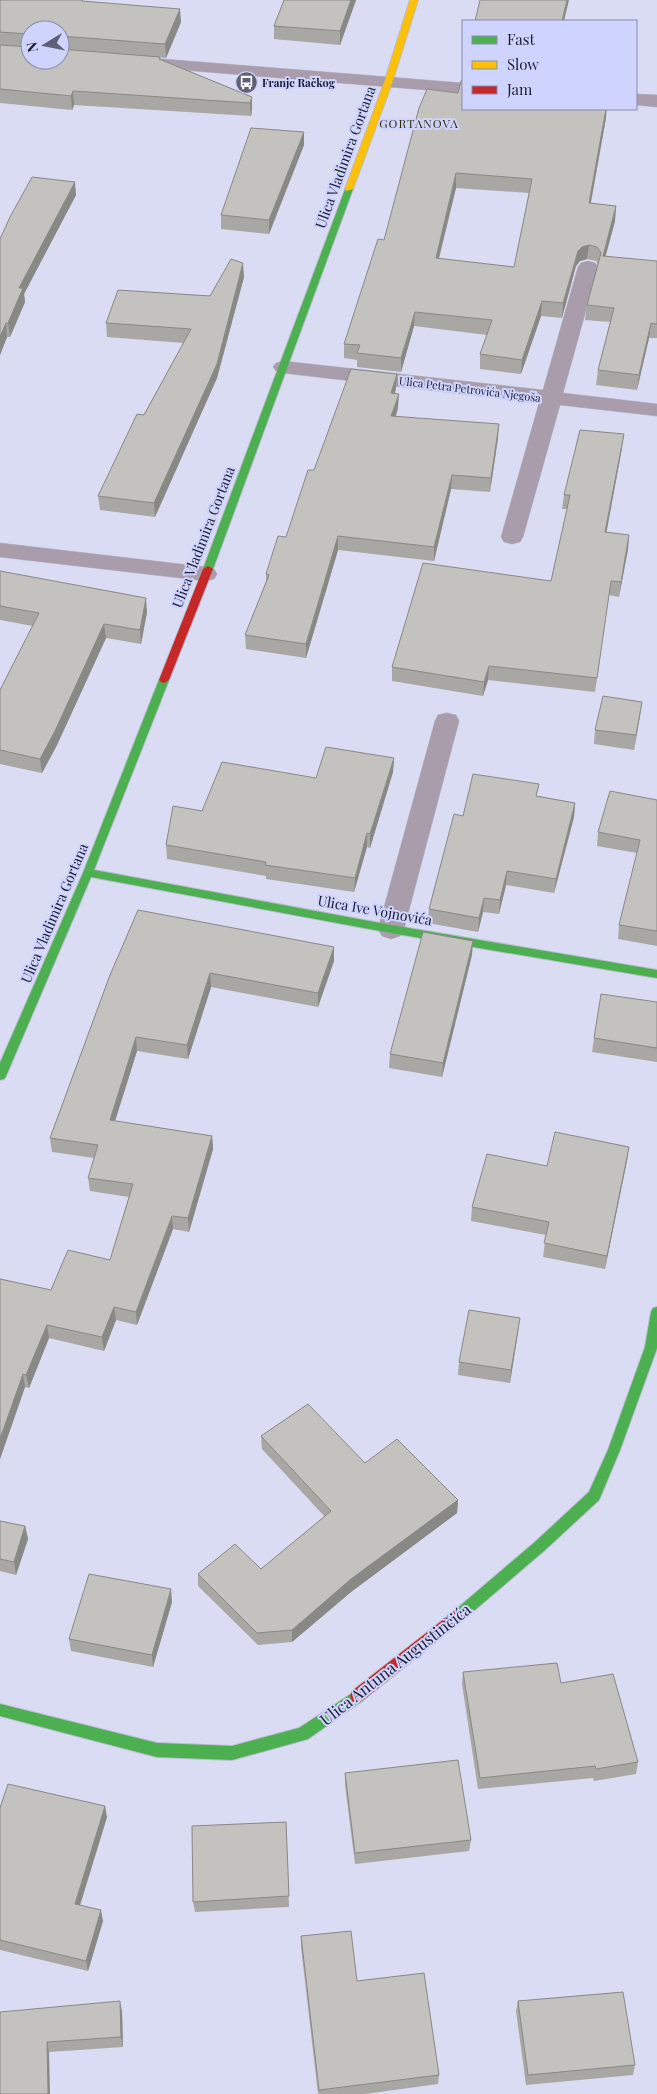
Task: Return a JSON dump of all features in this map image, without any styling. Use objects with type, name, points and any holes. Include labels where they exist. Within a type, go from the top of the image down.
[{"type":"street","name":"Ulica Vladimira Gortana","points":[[0,1076],[88,873],[206,574],[388,83],[414,0]]},
{"type":"street","points":[[120,61],[462,88]]},
{"type":"street","points":[[637,100],[657,101]]},
{"type":"street","points":[[512,537],[588,267]]},
{"type":"street","name":"Ulica Petra Petrovića Njegoša","points":[[283,367],[657,410]]},
{"type":"street","points":[[0,550],[206,574]]},
{"type":"street","points":[[391,928],[447,721]]},
{"type":"street","name":"Ulica Ive Vojnovića","points":[[88,873],[657,974]]},
{"type":"street","name":"Ulica Antuna Augustinčića","points":[[0,1710],[157,1750],[232,1754],[302,1734],[355,1698],[467,1609],[594,1496],[654,1348],[657,1312]]},
{"type":"building","points":[[0,0],[83,0],[180,9],[165,44],[70,37],[70,20],[20,20],[20,33],[0,32]]},
{"type":"building","points":[[284,0],[351,0],[340,31],[274,26]]},
{"type":"building","points":[[480,0],[567,0],[562,20],[475,20]]},
{"type":"building","points":[[0,45],[20,46],[20,70],[70,70],[70,50],[160,57],[159,59],[252,97],[250,103],[73,91],[71,96],[0,89]]},
{"type":"building","points":[[462,80],[462,110],[606,110],[589,203],[616,206],[603,256],[657,261],[657,324],[651,323],[639,375],[598,370],[614,308],[587,305],[601,253],[597,247],[589,245],[582,247],[578,251],[563,303],[542,301],[522,360],[480,354],[492,320],[415,312],[401,358],[357,353],[360,345],[344,344],[378,239],[384,240],[419,108],[427,89],[458,93]],"holes":[[[456,173],[532,179],[514,267],[436,258]]]},
{"type":"building","points":[[251,128],[304,132],[269,220],[221,215]]},
{"type":"building","points":[[32,177],[75,182],[19,288],[23,288],[0,337],[0,239]]},
{"type":"building","points":[[231,259],[243,263],[217,364],[154,503],[98,496],[137,414],[144,415],[191,329],[106,323],[118,290],[210,296]]},
{"type":"building","points":[[351,369],[397,374],[391,393],[399,394],[391,416],[499,424],[491,478],[452,475],[434,547],[338,536],[306,644],[245,635],[269,575],[266,574],[278,536],[286,537],[308,470],[314,470]]},
{"type":"building","points":[[580,430],[624,434],[605,532],[629,535],[621,582],[611,581],[597,678],[489,666],[484,682],[392,667],[423,563],[551,581],[570,495],[564,495]]},
{"type":"building","points":[[0,571],[146,598],[140,630],[104,624],[55,731],[40,759],[0,750],[0,690],[39,613],[0,606]]},
{"type":"building","points":[[603,696],[642,702],[636,735],[595,730]]},
{"type":"building","points":[[326,747],[394,758],[370,834],[367,833],[355,878],[265,865],[266,862],[166,845],[173,806],[202,811],[222,762],[316,778]]},
{"type":"building","points":[[473,774],[539,784],[536,796],[575,803],[556,879],[507,871],[500,900],[484,898],[479,918],[429,909],[454,814],[463,816]]},
{"type":"building","points":[[610,791],[657,800],[657,931],[619,925],[640,840],[598,832]]},
{"type":"building","points":[[138,910],[334,947],[318,993],[210,973],[187,1045],[136,1037],[110,1120],[212,1136],[188,1218],[172,1216],[136,1312],[114,1307],[102,1337],[47,1325],[26,1375],[23,1374],[0,1439],[0,1279],[51,1290],[68,1250],[110,1260],[133,1184],[88,1178],[98,1145],[50,1138],[110,975]]},
{"type":"building","points":[[423,932],[473,941],[443,1063],[390,1054]]},
{"type":"building","points":[[601,994],[657,1002],[657,1048],[594,1038]]},
{"type":"building","points":[[555,1132],[629,1147],[607,1256],[544,1243],[549,1222],[472,1207],[487,1154],[547,1166]]},
{"type":"building","points":[[469,1310],[520,1318],[511,1370],[459,1362]]},
{"type":"building","points":[[308,1404],[365,1463],[397,1439],[458,1500],[351,1579],[292,1630],[257,1633],[198,1574],[235,1544],[261,1569],[331,1511],[261,1436]]},
{"type":"building","points":[[0,1521],[25,1526],[14,1562],[0,1559]]},
{"type":"building","points":[[89,1574],[171,1589],[152,1655],[69,1639]]},
{"type":"building","points":[[557,1663],[561,1683],[613,1674],[638,1762],[596,1769],[595,1766],[480,1778],[463,1672]]},
{"type":"building","points":[[458,1760],[471,1840],[355,1853],[345,1773]]},
{"type":"building","points":[[8,1784],[105,1806],[75,1904],[101,1910],[86,1961],[0,1940],[0,1808]]},
{"type":"building","points":[[286,1822],[289,1896],[193,1902],[192,1826]]},
{"type":"building","points":[[351,1931],[357,1981],[424,1973],[439,2075],[319,2090],[301,1936]]},
{"type":"building","points":[[623,1992],[635,2065],[528,2075],[518,2001]]},
{"type":"building","points":[[120,2001],[121,2037],[47,2042],[48,2094],[0,2094],[0,2012]]},
{"type":"traffic: fast","points":[[208,569],[349,189]]},
{"type":"traffic: fast","points":[[0,1076],[88,873],[164,680]]},
{"type":"traffic: fast","points":[[88,873],[391,929],[657,974]]},
{"type":"traffic: fast","points":[[458,1616],[540,1546],[594,1496],[614,1450],[651,1347],[657,1312]]},
{"type":"traffic: fast","points":[[0,1710],[157,1750],[232,1753],[303,1734],[357,1696]]},
{"type":"traffic: slow","points":[[349,189],[388,83],[414,0]]},
{"type":"traffic: jam","points":[[164,680],[208,569]]},
{"type":"traffic: jam","points":[[357,1696],[458,1616]]},
{"type":"place","name":"Franje Račkog","points":[[246,82]]},
{"type":"district","name":"GORTANOVA","points":[[419,123]]}]
